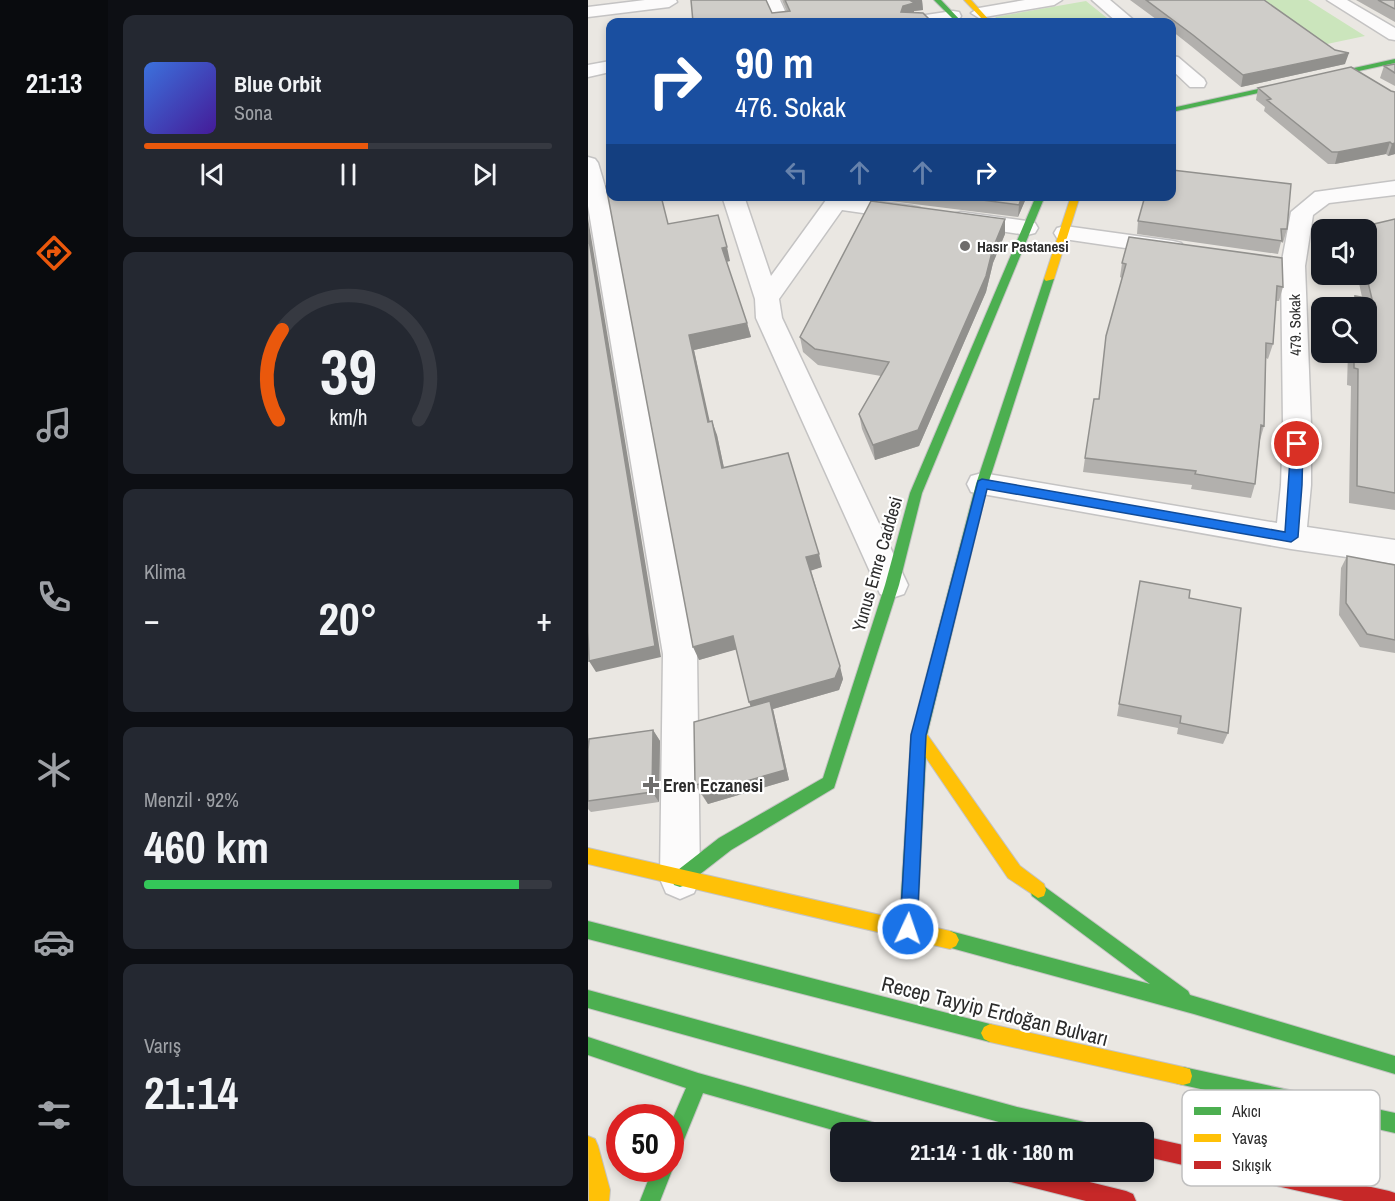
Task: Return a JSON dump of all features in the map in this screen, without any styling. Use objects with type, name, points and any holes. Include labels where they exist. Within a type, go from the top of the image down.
[{"type":"main road","points":[[937,0],[955,18]]},
{"type":"main road","points":[[966,0],[983,18]]},
{"type":"main road","points":[[1176,109],[1395,62]]},
{"type":"main road","name":"Yunus Emre Caddesi","points":[[680,879],[725,844],[829,783],[892,585],[916,493],[1039,201]]},
{"type":"main road","points":[[908,929],[919,735],[982,484],[1075,201]]},
{"type":"main road","points":[[919,735],[1014,872],[1194,1005]]},
{"type":"main road","points":[[588,856],[680,879],[908,929],[1194,1005],[1395,1065]]},
{"type":"main road","name":"Recep Tayyip Erdoğan Bulvarı","points":[[588,930],[1023,1041],[1245,1090]]},
{"type":"main road","points":[[588,999],[1036,1122]]},
{"type":"main road","points":[[588,1046],[698,1082],[837,1122]]},
{"type":"main road","points":[[684,1116],[698,1082]]},
{"type":"main road","name":"Recep Tayyip Erdoğan Bulvarı","points":[[1380,1120],[1395,1123]]},
{"type":"main road","points":[[588,1146],[600,1190],[599,1201]]},
{"type":"main road","points":[[1154,1148],[1182,1155]]},
{"type":"main road","points":[[650,1201],[657,1182]]},
{"type":"main road","points":[[1051,1182],[1126,1201]]},
{"type":"main road","points":[[1322,1186],[1389,1201]]},
{"type":"street","points":[[772,0],[780,18]]},
{"type":"street","points":[[983,18],[1053,0]]},
{"type":"street","points":[[1100,0],[1122,18]]},
{"type":"street","points":[[1335,0],[1391,43]]},
{"type":"street","points":[[588,12],[669,1],[675,18]]},
{"type":"street","points":[[1176,65],[1195,83]]},
{"type":"street","points":[[588,71],[606,68]]},
{"type":"street","points":[[1353,71],[1378,87]]},
{"type":"street","points":[[588,163],[593,203],[680,654],[680,879]]},
{"type":"street","name":"479. Sokak","points":[[1291,537],[1296,485],[1297,424],[1282,264],[1302,212],[1323,197],[1395,188]]},
{"type":"street","points":[[735,201],[767,300],[769,318],[892,585]]},
{"type":"street","points":[[767,300],[838,201]]},
{"type":"street","points":[[845,201],[1027,228]]},
{"type":"street","points":[[1065,233],[1190,251]]},
{"type":"street","points":[[982,484],[1291,537],[1395,552]]},
{"type":"green space","points":[[1262,0],[1308,0],[1365,36],[1327,44]]},
{"type":"green space","points":[[1086,1],[1107,18],[996,18]]},
{"type":"building","points":[[691,0],[766,0],[772,13],[790,11],[785,0],[916,0],[911,1],[914,3],[903,6],[901,12],[923,13],[928,18],[693,18]]},
{"type":"building","points":[[1146,0],[1264,0],[1335,50],[1349,53],[1243,75],[1176,22],[1176,18],[1170,18]]},
{"type":"building","points":[[1378,0],[1395,0],[1395,9]]},
{"type":"building","points":[[1395,64],[1395,73],[1384,66]]},
{"type":"building","points":[[1351,67],[1395,92],[1395,143],[1332,152],[1267,100],[1271,99],[1258,88]]},
{"type":"building","points":[[1176,170],[1291,184],[1287,229],[1281,229],[1282,241],[1138,221],[1144,201],[1176,201]]},
{"type":"building","points":[[609,201],[662,201],[668,224],[718,215],[727,247],[722,248],[747,323],[689,335],[708,422],[712,421],[722,468],[788,453],[819,554],[806,557],[840,666],[835,678],[749,702],[733,636],[693,647]]},
{"type":"building","points":[[871,201],[1005,219],[993,248],[986,276],[918,430],[873,445],[859,414],[889,362],[815,349],[800,337]]},
{"type":"building","points":[[989,201],[1020,201],[1019,205]]},
{"type":"building","points":[[1395,219],[1395,493],[1357,486],[1358,369],[1354,368],[1354,363],[1377,363],[1377,297],[1372,297],[1369,285],[1377,285],[1377,223]]},
{"type":"building","points":[[588,234],[655,646],[589,661],[588,632]]},
{"type":"building","points":[[1129,237],[1282,258],[1283,287],[1277,286],[1273,344],[1266,343],[1264,426],[1261,425],[1255,484],[1195,474],[1196,471],[1085,458],[1094,399],[1099,399],[1106,336],[1126,264],[1122,263]]},
{"type":"building","points":[[1347,556],[1395,565],[1395,640],[1367,634],[1346,603]]},
{"type":"building","points":[[1140,581],[1190,590],[1189,598],[1241,608],[1228,733],[1180,723],[1181,716],[1119,704]]},
{"type":"building","points":[[770,701],[785,770],[702,794],[700,784],[695,785],[694,722]]},
{"type":"building","points":[[653,730],[652,792],[588,801],[589,739]]},
{"type":"traffic: fast","points":[[937,0],[955,18]]},
{"type":"traffic: fast","points":[[1176,109],[1395,61]]},
{"type":"traffic: fast","points":[[680,879],[725,844],[829,783],[892,585],[916,493],[1039,201]]},
{"type":"traffic: fast","points":[[908,929],[919,735],[982,484],[1049,279]]},
{"type":"traffic: fast","points":[[1038,890],[1182,997]]},
{"type":"traffic: fast","points":[[588,930],[990,1033]]},
{"type":"traffic: fast","points":[[950,940],[1194,1005],[1395,1065]]},
{"type":"traffic: fast","points":[[588,999],[1039,1122]]},
{"type":"traffic: fast","points":[[588,1046],[698,1082],[837,1122]]},
{"type":"traffic: fast","points":[[1183,1076],[1246,1090]]},
{"type":"traffic: fast","points":[[684,1116],[698,1082]]},
{"type":"traffic: fast","points":[[1380,1120],[1395,1123]]},
{"type":"traffic: fast","points":[[650,1201],[657,1182]]},
{"type":"traffic: slow","points":[[967,0],[984,18]]},
{"type":"traffic: slow","points":[[1049,279],[1074,201]]},
{"type":"traffic: slow","points":[[919,735],[1014,872],[1038,890]]},
{"type":"traffic: slow","points":[[588,856],[950,940]]},
{"type":"traffic: slow","points":[[990,1033],[1183,1076]]},
{"type":"traffic: slow","points":[[588,1146],[600,1190],[599,1201]]},
{"type":"traffic: jam","points":[[1154,1148],[1182,1155]]},
{"type":"traffic: jam","points":[[1051,1182],[1126,1201]]},
{"type":"traffic: jam","points":[[1322,1186],[1389,1201]]},
{"type":"place","name":"Hasır Pastanesi","points":[[965,246]]},
{"type":"place","name":"Eren Eczanesi","points":[[651,785]]},
{"type":"route","points":[[908,929],[919,735],[982,484],[1291,537],[1297,444]]}]
